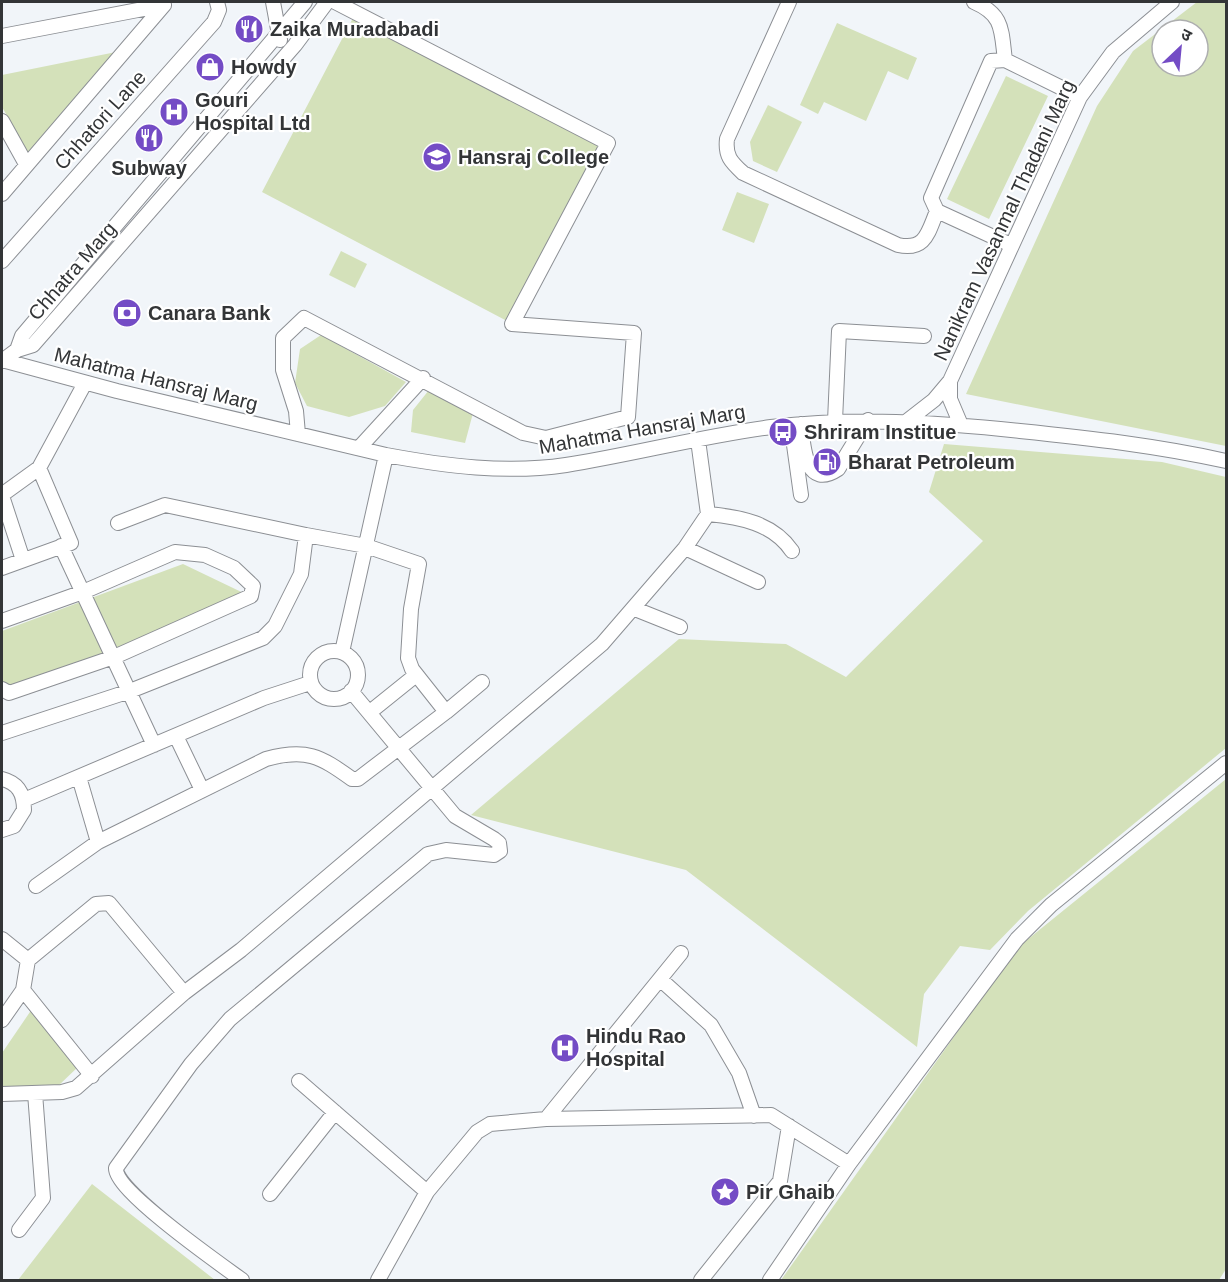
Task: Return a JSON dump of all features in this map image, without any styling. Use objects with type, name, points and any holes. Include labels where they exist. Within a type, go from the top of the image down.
[{"type":"street","name":"Chhatori Lane","points":[[2,261],[214,22],[219,10],[217,2]]},
{"type":"street","points":[[273,2],[285,56]]},
{"type":"street","points":[[288,2],[295,45]]},
{"type":"street","name":"Chhatra Marg","points":[[17,350],[22,336],[305,2]]},
{"type":"street","name":"Chhatra Marg","points":[[17,350],[33,345],[295,45],[327,2]]},
{"type":"street","points":[[298,434],[296,411],[283,370],[284,338],[304,318],[423,378],[524,433],[546,438],[628,417],[634,333],[512,324],[608,143],[335,2]]},
{"type":"street","points":[[789,2],[727,139],[726,151],[730,161],[743,173],[898,245],[910,248],[919,245],[925,238],[937,210]]},
{"type":"street","points":[[974,2],[994,13],[998,19],[1005,60]]},
{"type":"street","name":"Nanikram Vasanmal Thadani Marg","points":[[907,421],[934,400],[950,381],[1080,97],[1113,52],[1172,2]]},
{"type":"street","points":[[2,36],[163,3]]},
{"type":"street","points":[[2,194],[163,3]]},
{"type":"street","points":[[1011,245],[937,210],[931,198],[991,61],[1005,60],[1080,97]]},
{"type":"street","points":[[2,121],[26,164]]},
{"type":"street","points":[[835,421],[838,332],[924,336]]},
{"type":"street","points":[[2,360],[17,350]]},
{"type":"street","name":"Mahatma Hansraj Marg","points":[[2,360],[85,383],[386,455],[424,462],[501,469],[565,465],[698,440],[796,425],[868,420],[961,425],[1141,446],[1227,461]]},
{"type":"street","points":[[359,448],[423,378]]},
{"type":"street","points":[[950,381],[950,399],[961,425]]},
{"type":"street","points":[[23,560],[2,495],[39,468],[85,383]]},
{"type":"street","points":[[796,425],[804,458],[811,469],[821,475],[831,474],[838,469],[868,420]]},
{"type":"street","points":[[796,425],[801,495]]},
{"type":"street","points":[[2,1094],[69,1091],[92,1076],[184,993],[242,950],[602,644],[635,609],[685,548],[708,514],[698,440]]},
{"type":"street","points":[[342,652],[386,455]]},
{"type":"street","points":[[2,568],[71,543],[39,468]]},
{"type":"street","points":[[118,523],[165,505],[366,546],[419,564],[407,645],[408,658],[416,675],[446,712]]},
{"type":"street","points":[[708,514],[753,522],[767,528],[782,539],[792,551]]},
{"type":"street","points":[[2,733],[130,691],[269,633],[301,574],[306,535]]},
{"type":"street","points":[[61,546],[154,745]]},
{"type":"street","points":[[685,548],[758,582]]},
{"type":"street","points":[[2,621],[83,592],[175,552],[205,555],[234,568],[254,586],[251,596],[114,657],[9,693],[2,689]]},
{"type":"street","points":[[635,609],[680,627]]},
{"type":"street","points":[[333,650],[342,652],[356,665],[357,683],[344,697],[325,697],[310,683],[311,666],[316,658],[333,650]]},
{"type":"street","points":[[370,712],[416,675]]},
{"type":"street","points":[[36,886],[98,842],[266,759],[301,753],[317,756],[355,780],[399,749],[482,682]]},
{"type":"street","points":[[24,800],[264,698],[310,683]]},
{"type":"street","points":[[242,1281],[145,1206],[118,1179],[116,1168],[191,1064],[230,1019],[428,854],[446,850],[497,854],[499,843],[455,816],[351,691]]},
{"type":"street","points":[[176,736],[202,790]]},
{"type":"street","points":[[770,1281],[849,1164],[1017,939],[1051,905],[1227,763]]},
{"type":"street","points":[[79,777],[98,842]]},
{"type":"street","points":[[2,779],[13,783],[24,800],[21,819],[14,826],[2,830]]},
{"type":"street","points":[[2,1020],[23,990],[28,960],[96,904],[104,902],[109,903],[184,993]]},
{"type":"street","points":[[2,939],[28,960]]},
{"type":"street","points":[[546,1119],[681,953]]},
{"type":"street","points":[[660,979],[711,1024],[739,1073],[754,1116]]},
{"type":"street","points":[[23,990],[92,1076]]},
{"type":"street","points":[[299,1081],[427,1192]]},
{"type":"street","points":[[19,1230],[43,1198],[35,1093]]},
{"type":"street","points":[[270,1194],[334,1112]]},
{"type":"street","points":[[378,1281],[427,1192],[477,1132],[490,1124],[546,1119],[771,1115],[849,1164]]},
{"type":"street","points":[[702,1281],[780,1181],[789,1126]]},
{"type":"green space","points":[[1197,2],[1226,2],[1226,446],[966,394],[1097,106],[1133,51],[1150,38],[1150,78],[1210,78],[1210,18],[1176,18]]},
{"type":"green space","points":[[353,18],[598,146],[507,321],[262,192]]},
{"type":"green space","points":[[837,23],[917,58],[908,80],[888,71],[866,121],[824,102],[818,114],[800,105]]},
{"type":"green space","points":[[121,51],[29,154],[2,107],[2,75]]},
{"type":"green space","points":[[1006,76],[1048,96],[989,219],[947,199]]},
{"type":"green space","points":[[768,105],[802,122],[777,172],[753,161],[750,142]]},
{"type":"green space","points":[[737,192],[769,204],[754,243],[722,230]]},
{"type":"green space","points":[[341,251],[367,264],[355,288],[329,275]]},
{"type":"green space","points":[[321,335],[406,382],[385,406],[349,417],[307,406],[295,383],[300,349]]},
{"type":"green space","points":[[429,390],[473,413],[465,443],[411,432],[413,410]]},
{"type":"green space","points":[[944,444],[1162,462],[1226,477],[1226,748],[1028,911],[990,950],[960,946],[924,994],[917,1047],[686,870],[471,815],[679,639],[786,644],[846,677],[983,541],[929,492]]},
{"type":"green space","points":[[183,564],[256,599],[14,691],[2,685],[2,631]]},
{"type":"green space","points":[[1226,779],[1226,1269],[1219,1280],[781,1280],[1017,948]]},
{"type":"green space","points":[[32,1009],[79,1066],[57,1087],[2,1089],[2,1053]]},
{"type":"green space","points":[[92,1184],[215,1280],[18,1280]]},
{"type":"place","name":"Zaika Muradabadi","points":[[249,29]]},
{"type":"place","name":"Howdy","points":[[210,67]]},
{"type":"place","name":"Gouri Hospital Ltd","points":[[174,112]]},
{"type":"place","name":"Subway","points":[[149,138]]},
{"type":"place","name":"Hansraj College","points":[[437,157]]},
{"type":"place","name":"Canara Bank","points":[[127,313]]},
{"type":"place","name":"Shriram Institue","points":[[783,432]]},
{"type":"place","name":"Bharat Petroleum","points":[[827,462]]},
{"type":"place","name":"Hindu Rao Hospital","points":[[565,1048]]},
{"type":"place","name":"Pir Ghaib","points":[[725,1192]]}]
